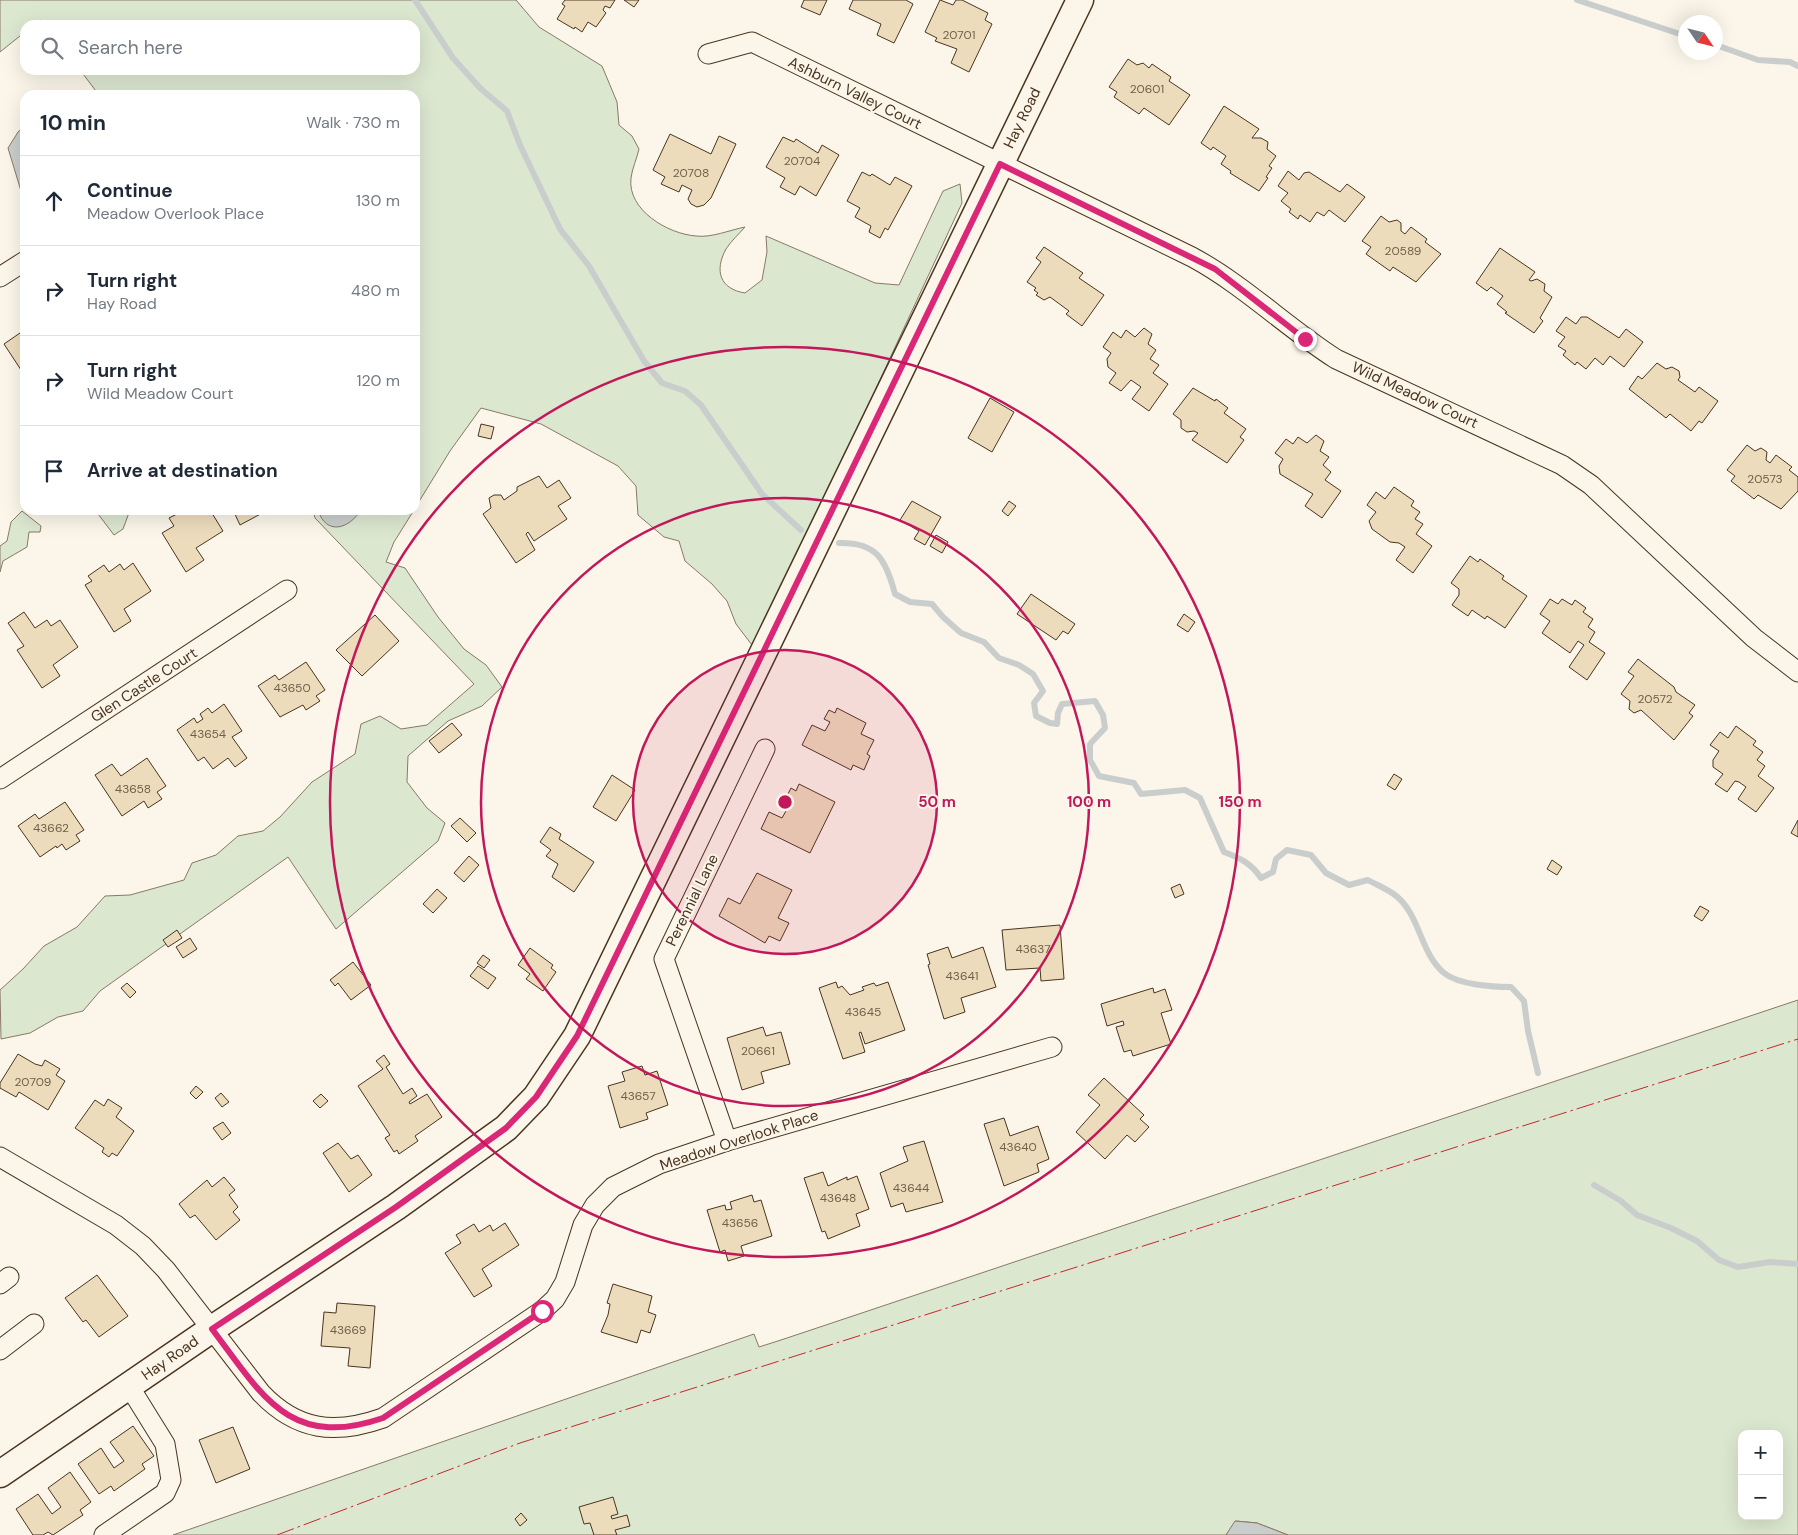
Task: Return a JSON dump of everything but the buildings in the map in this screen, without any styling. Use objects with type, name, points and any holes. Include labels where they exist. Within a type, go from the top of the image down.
[{"type":"street","name":"Hay Road","points":[[0,1474],[212,1329],[396,1207],[506,1128],[536,1097],[577,1036],[1080,0]]},
{"type":"street","name":"Ashburn Valley Court","points":[[708,54],[752,42],[1000,164]]},
{"type":"street","name":"Wild Meadow Court","points":[[1000,164],[1215,269],[1305,339],[1336,359],[1562,465],[1591,485],[1754,638],[1798,672]]},
{"type":"street","points":[[0,277],[20,264]]},
{"type":"street","name":"Glen Castle Court","points":[[0,779],[287,590]]},
{"type":"street","name":"Perennial Lane","points":[[727,1141],[664,959],[765,749]]},
{"type":"street","name":"Meadow Overlook Place","points":[[0,1157],[116,1225],[143,1246],[166,1270],[261,1393],[274,1406],[296,1420],[316,1426],[338,1428],[361,1426],[383,1418],[542,1311],[555,1299],[565,1282],[583,1225],[595,1205],[613,1188],[659,1164],[727,1141],[1052,1047]]},
{"type":"street","points":[[0,1350],[34,1324]]},
{"type":"street","points":[[104,1535],[165,1493],[171,1480],[164,1444],[128,1386]]},
{"type":"green space","points":[[0,0],[516,0],[539,27],[602,66],[617,102],[619,125],[632,136],[639,149],[631,178],[631,190],[642,210],[673,231],[696,236],[708,236],[745,227],[726,249],[720,265],[722,278],[730,288],[745,293],[762,280],[767,252],[766,236],[875,283],[899,285],[943,191],[960,184],[962,203],[755,649],[736,624],[727,601],[712,584],[685,561],[679,541],[664,537],[638,515],[636,486],[618,466],[541,424],[481,408],[450,451],[420,500],[420,90],[95,90],[84,75],[420,75],[420,20],[20,20],[20,36],[0,52]]},
{"type":"green space","points":[[20,513],[20,515],[27,515],[41,526],[40,532],[29,532],[27,547],[3,561],[0,572],[0,546],[7,541],[11,522]]},
{"type":"green space","points":[[99,515],[128,515],[123,529],[114,535]]},
{"type":"green space","points":[[314,515],[411,515],[394,542],[386,562],[405,568],[438,617],[464,649],[486,665],[502,687],[482,706],[448,721],[408,756],[407,782],[427,808],[445,823],[438,841],[336,929],[288,857],[100,991],[83,1011],[58,1017],[30,1033],[1,1039],[0,990],[44,946],[77,927],[105,896],[130,895],[184,880],[192,863],[216,855],[238,836],[263,831],[280,817],[312,782],[355,754],[361,724],[380,716],[401,729],[427,725],[474,684],[315,518]]},
{"type":"green space","points":[[1798,1000],[1798,1535],[1288,1535],[1257,1523],[1236,1521],[1226,1535],[173,1535],[754,1334],[759,1347]]},
{"type":"shaded area","points":[[20,130],[20,188],[8,148]]},
{"type":"shaded area","points":[[320,515],[357,515],[350,522],[338,527],[326,524]]},
{"type":"shaded area","points":[[1235,1521],[1257,1523],[1288,1535],[1226,1535]]},
{"type":"waterway","points":[[415,0],[453,58],[480,88],[507,111],[520,145],[560,229],[589,266],[644,361],[662,383],[685,391],[701,405],[762,494],[801,530]]},
{"type":"waterway","points":[[1577,0],[1678,33]]},
{"type":"waterway","points":[[1723,48],[1758,60],[1790,62],[1798,66]]},
{"type":"waterway","points":[[839,543],[863,546],[871,550],[878,555],[888,572],[895,594],[910,602],[932,604],[961,633],[984,642],[999,658],[1019,665],[1033,674],[1043,691],[1034,703],[1036,716],[1050,723],[1057,724],[1058,713],[1062,704],[1095,701],[1103,715],[1105,728],[1090,744],[1090,760],[1099,776],[1134,783],[1141,794],[1185,790],[1200,798],[1224,852],[1245,862],[1261,878],[1273,872],[1276,859],[1287,850],[1311,855],[1326,873],[1349,885],[1368,880],[1395,895],[1410,912],[1430,955],[1444,973],[1467,983],[1511,987],[1524,1001],[1528,1031],[1538,1073]]},
{"type":"waterway","points":[[1594,1185],[1621,1201],[1637,1215],[1671,1228],[1697,1241],[1719,1260],[1738,1267],[1770,1262],[1798,1264]]},
{"type":"power","points":[[277,1535],[520,1443],[1798,1039]]},
{"type":"route","points":[[542,1311],[383,1418],[361,1426],[338,1428],[316,1426],[296,1420],[274,1406],[261,1393],[212,1329],[396,1207],[506,1128],[536,1097],[558,1066],[577,1036],[1000,164],[1215,269],[1305,339]]}]
